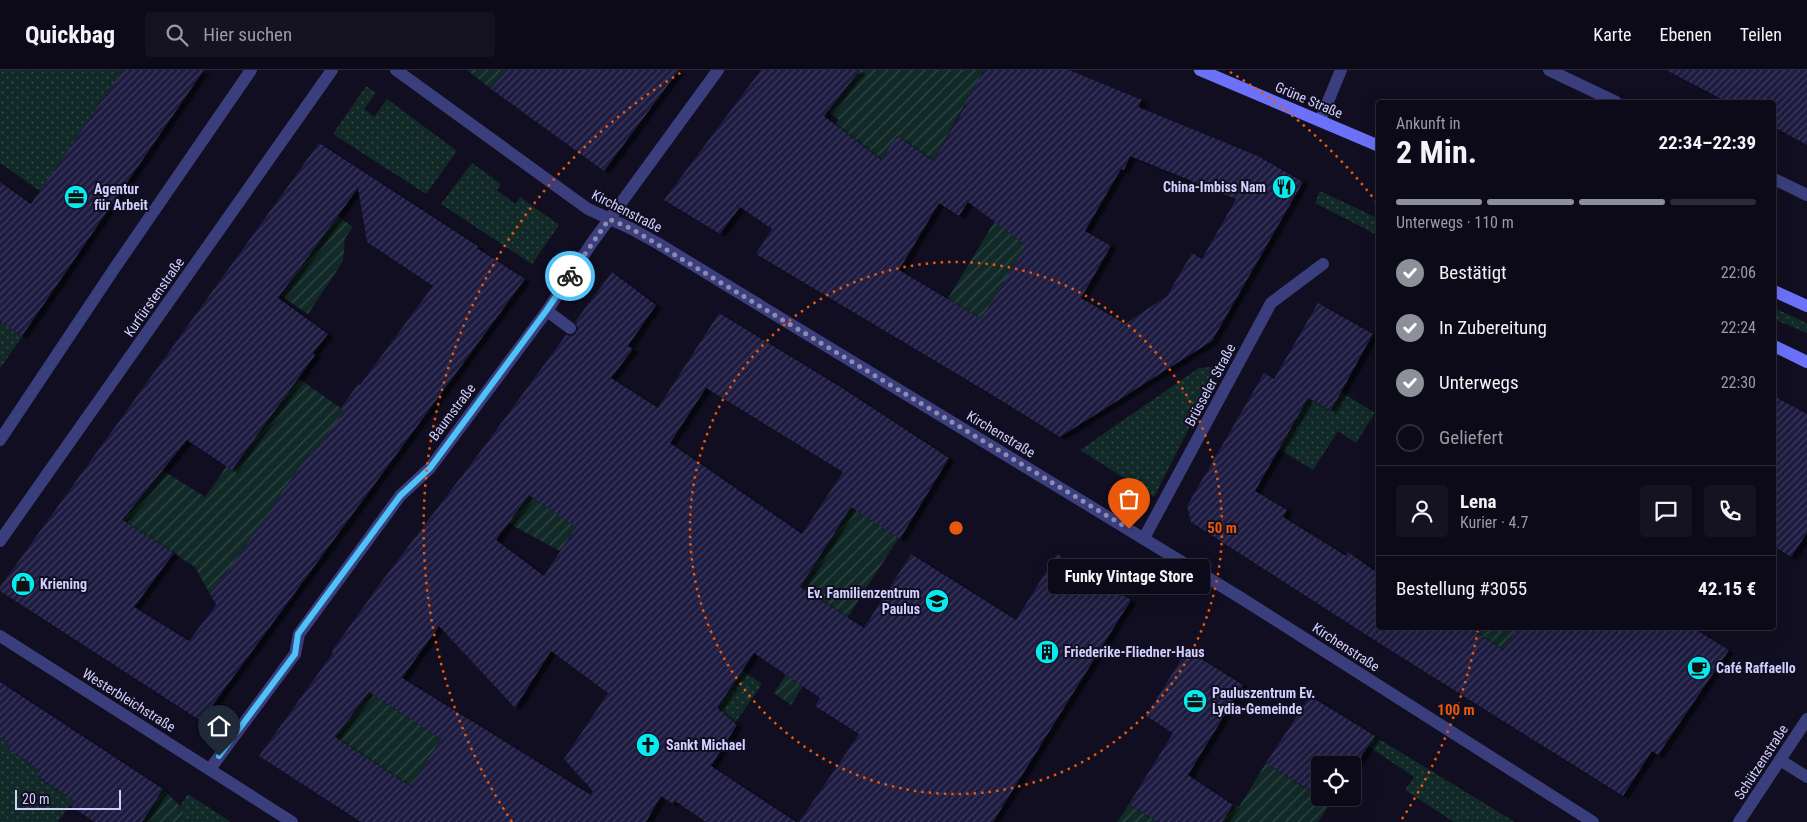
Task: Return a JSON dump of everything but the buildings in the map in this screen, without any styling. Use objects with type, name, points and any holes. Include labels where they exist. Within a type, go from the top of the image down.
[{"type":"main road","name":"Grüne Straße","points":[[1200,70],[1376,145]]},
{"type":"main road","points":[[1776,292],[1807,306]]},
{"type":"main road","points":[[1776,347],[1807,362]]},
{"type":"street","points":[[0,440],[114,269],[251,70]]},
{"type":"street","name":"Kurfürstenstraße","points":[[0,541],[332,70]]},
{"type":"street","name":"Kirchenstraße","points":[[396,70],[580,203],[659,244],[1144,538],[1593,822]]},
{"type":"street","name":"Baumstraße","points":[[210,769],[295,654],[298,634],[400,496],[430,468],[546,311],[609,219],[718,70]]},
{"type":"street","points":[[1320,121],[1341,70]]},
{"type":"street","points":[[1549,70],[1612,100]]},
{"type":"street","points":[[1776,180],[1807,195]]},
{"type":"street","name":"Brüsseler Straße","points":[[1144,538],[1271,303],[1323,264]]},
{"type":"street","points":[[546,311],[570,328]]},
{"type":"street","name":"Westerbleichstraße","points":[[0,636],[292,822]]},
{"type":"street","name":"Schützenstraße","points":[[1740,822],[1807,719]]},
{"type":"street","points":[[1780,760],[1807,777]]},
{"type":"green space","points":[[0,70],[123,70],[40,191],[0,163]]},
{"type":"green space","points":[[467,70],[506,70],[491,89]]},
{"type":"green space","points":[[860,70],[984,70],[933,161],[897,136],[881,160],[835,125],[839,120],[821,106],[830,92],[840,96]]},
{"type":"green space","points":[[366,86],[376,93],[364,109],[374,117],[387,99],[457,151],[426,194],[333,134]]},
{"type":"green space","points":[[472,163],[501,184],[497,190],[515,204],[520,197],[559,225],[532,264],[441,204]]},
{"type":"green space","points":[[1320,191],[1376,218],[1376,234],[1315,203]]},
{"type":"green space","points":[[1001,211],[1035,230],[981,321],[947,300]]},
{"type":"green space","points":[[336,215],[353,227],[345,238],[343,261],[308,314],[280,295]]},
{"type":"green space","points":[[1776,309],[1807,323],[1807,333],[1776,320]]},
{"type":"green space","points":[[1,322],[23,336],[0,368],[0,324]]},
{"type":"green space","points":[[1212,367],[1216,375],[1154,497],[1080,450],[1199,368]]},
{"type":"green space","points":[[298,378],[352,416],[318,460],[309,453],[210,594],[195,567],[151,539],[87,562],[162,470],[205,497],[227,466],[235,467]]},
{"type":"green space","points":[[1341,392],[1375,413],[1356,443],[1338,431],[1313,470],[1279,449],[1307,400],[1304,395],[1331,410]]},
{"type":"green space","points":[[536,486],[576,527],[560,551],[506,522]]},
{"type":"green space","points":[[851,507],[871,520],[916,511],[791,705],[774,693],[830,606],[800,587]]},
{"type":"green space","points":[[1456,630],[1468,630],[1465,635]]},
{"type":"green space","points":[[1471,630],[1516,630],[1499,656],[1487,640]]},
{"type":"green space","points":[[357,670],[441,739],[411,787],[335,737],[345,724]]},
{"type":"green space","points":[[742,670],[762,684],[735,723],[715,710]]},
{"type":"green space","points":[[1374,736],[1515,822],[1454,822],[1405,790],[1414,777],[1368,746]]},
{"type":"green space","points":[[0,737],[9,743],[7,748],[29,761],[28,763],[40,771],[37,777],[73,800],[58,822],[0,822]]},
{"type":"green space","points":[[1266,763],[1311,792],[1311,806],[1329,806],[1318,822],[1222,822],[1233,804],[1239,807]]},
{"type":"green space","points":[[163,789],[180,806],[184,813],[177,822],[142,822]]},
{"type":"green space","points":[[188,794],[231,822],[177,822],[184,813],[180,806]]},
{"type":"green space","points":[[1129,804],[1158,822],[1117,822]]},
{"type":"way so far","points":[[570,276],[609,219],[632,229],[1129,529]]},
{"type":"place","name":"China-Imbiss Nam","points":[[1284,187]]},
{"type":"place","name":"Agentur für Arbeit","points":[[76,197]]},
{"type":"place","name":"Funky Vintage Store","points":[[1129,529]]},
{"type":"place","name":"Kriening","points":[[23,584]]},
{"type":"place","name":"Ev. Familienzentrum Paulus","points":[[937,601]]},
{"type":"place","name":"Friederike-Fliedner-Haus","points":[[1047,652]]},
{"type":"place","name":"Café Raffaello","points":[[1699,668]]},
{"type":"place","name":"Pauluszentrum Ev. Lydia-Gemeinde","points":[[1195,701]]},
{"type":"place","name":"Sankt Michael","points":[[648,745]]},
{"type":"route","points":[[219,756],[295,654],[298,634],[400,496],[430,468],[570,276]]}]
